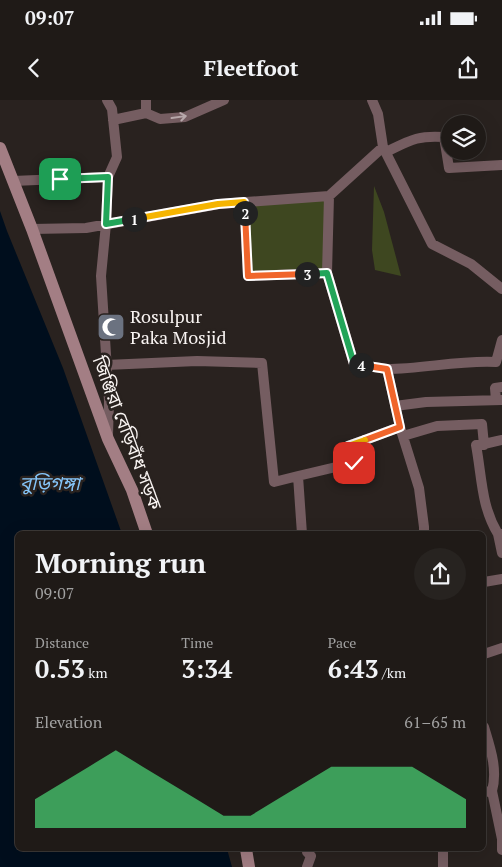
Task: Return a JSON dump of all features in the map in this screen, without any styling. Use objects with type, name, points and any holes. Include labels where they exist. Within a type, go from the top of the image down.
[{"type":"street","points":[[107,100],[114,120],[117,157],[108,177],[101,276],[108,402],[108,439]]},
{"type":"street","points":[[146,100],[146,113]]},
{"type":"street","points":[[114,120],[146,113],[160,119],[185,117],[224,100]]},
{"type":"street","points":[[372,100],[378,114],[384,149],[432,244],[471,264],[502,289]]},
{"type":"street","points":[[32,229],[86,228],[218,204],[329,196],[384,149],[428,136],[444,137],[449,168],[502,165]]},
{"type":"street","name":"জিঞ্জিরা বেড়িবাঁধ সড়ক","points":[[0,148],[32,229],[108,439],[132,490],[145,531]]},
{"type":"street","points":[[13,181],[108,177]]},
{"type":"street","points":[[329,196],[327,273],[354,364],[387,369],[411,369],[475,361],[496,362],[502,340]]},
{"type":"street","points":[[244,202],[248,276],[327,273]]},
{"type":"street","points":[[106,365],[197,361],[262,363],[274,482],[354,463],[348,446],[401,432],[437,426],[482,424],[484,444]]},
{"type":"street","points":[[387,369],[401,432],[419,488],[424,531]]},
{"type":"street","points":[[395,406],[426,402],[499,400],[495,388],[502,387]]},
{"type":"street","points":[[502,440],[476,445],[483,498],[490,521],[500,534],[502,553]]},
{"type":"street","points":[[298,476],[302,531]]},
{"type":"street","points":[[486,582],[502,579]]},
{"type":"street","points":[[486,653],[502,648]]},
{"type":"street","points":[[486,734],[492,757],[495,780],[488,791],[502,839],[502,850]]},
{"type":"street","points":[[246,851],[249,867]]},
{"type":"street","points":[[307,851],[311,856],[307,867]]},
{"type":"street","points":[[443,851],[443,867]]},
{"type":"green space","points":[[374,186],[384,212],[401,276],[375,270],[372,250]]},
{"type":"green space","points":[[329,196],[327,273],[248,276],[244,202]]},
{"type":"water","name":"বুড়িগঙ্গা","points":[[0,211],[63,368],[121,531],[15,531],[15,851],[228,851],[232,867],[0,867]]},
{"type":"place","name":"Rosulpur Paka Mosjid","points":[[111,327]]},
{"type":"route","points":[[60,179],[108,177],[106,224],[218,204],[244,202],[248,276],[327,273],[354,364],[387,369],[400,427],[348,446],[354,463]]}]
